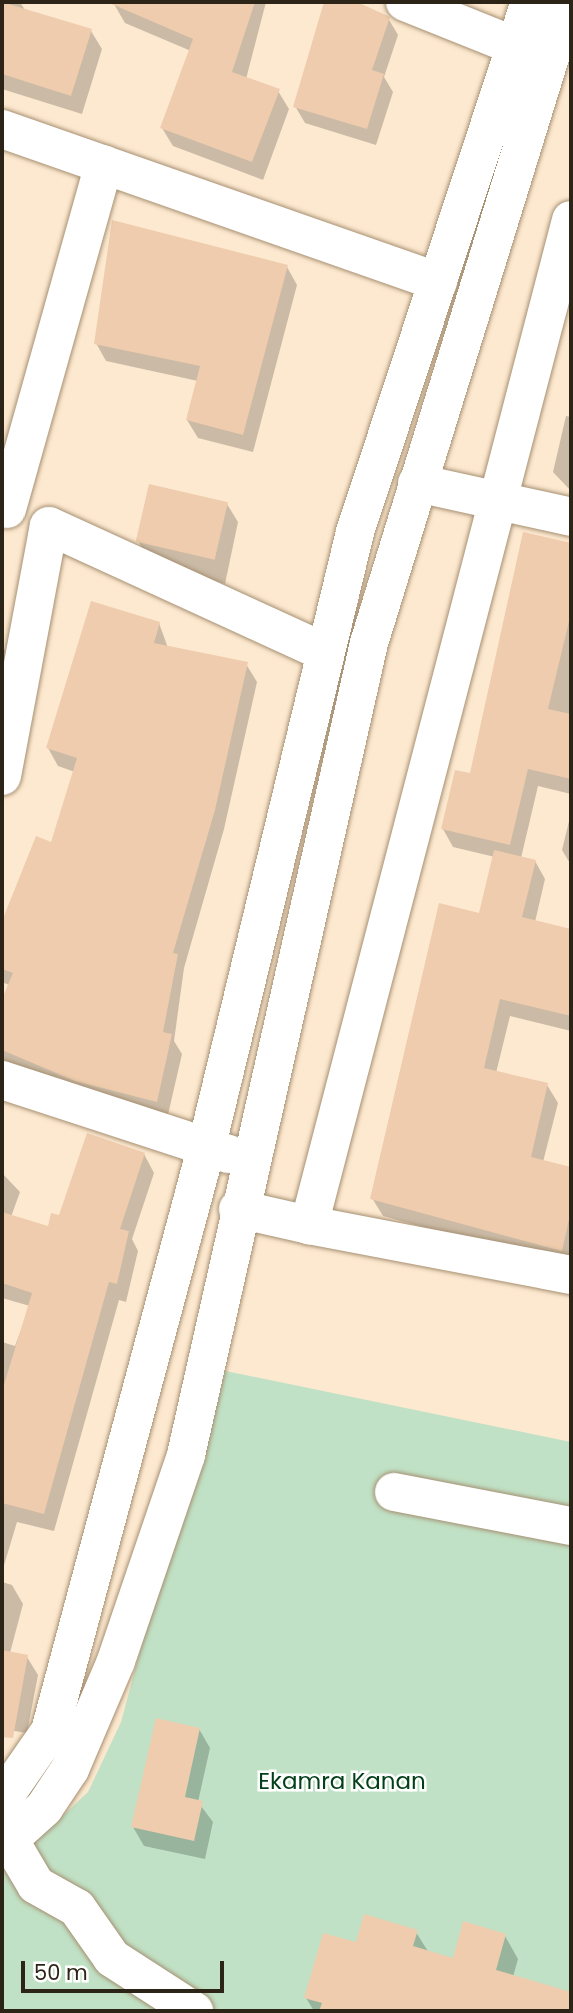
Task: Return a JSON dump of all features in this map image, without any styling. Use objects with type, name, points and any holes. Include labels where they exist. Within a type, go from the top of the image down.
[{"type":"street","points":[[405,2],[520,48]]},
{"type":"street","points":[[2,1800],[50,1731],[206,1149],[355,532],[438,282],[520,48],[530,2]]},
{"type":"street","points":[[194,2011],[112,1958],[77,1909],[36,1885],[6,1844],[70,1769],[116,1661],[186,1455],[249,1158],[369,642],[568,2]]},
{"type":"street","points":[[2,129],[438,282]]},
{"type":"street","points":[[104,164],[4,508],[324,652]]},
{"type":"street","points":[[309,1225],[494,501],[571,219]]},
{"type":"street","points":[[415,357],[452,371]]},
{"type":"street","points":[[417,484],[571,517]]},
{"type":"street","points":[[2,776],[49,526]]},
{"type":"street","points":[[2,1080],[206,1149],[249,1158]]},
{"type":"street","points":[[238,1209],[571,1275]]},
{"type":"street","points":[[394,1492],[571,1526]]},
{"type":"green space","name":"Ekamra Kanan","points":[[216,1369],[571,1442],[571,2011],[2,2011],[2,1861],[39,1838],[88,1792],[121,1722]]},
{"type":"building","points":[[2,2],[92,29],[71,96],[2,74]]},
{"type":"building","points":[[107,2],[255,2],[232,72],[280,89],[252,162],[160,128],[193,39]]},
{"type":"building","points":[[324,2],[357,2],[390,17],[372,70],[384,74],[367,129],[293,107]]},
{"type":"building","points":[[112,220],[288,265],[243,435],[186,420],[200,366],[94,344]]},
{"type":"building","points":[[149,484],[228,502],[215,560],[136,541]]},
{"type":"building","points":[[523,532],[571,543],[571,613],[548,709],[571,714],[571,779],[528,769],[510,845],[441,829],[455,770],[470,773]]},
{"type":"building","points":[[91,601],[160,622],[154,643],[248,662],[215,810],[173,953],[178,954],[163,1032],[172,1034],[157,1102],[75,1081],[2,1050],[2,999],[13,973],[2,969],[2,921],[36,836],[51,842],[77,758],[46,748]]},
{"type":"building","points":[[494,850],[536,860],[522,917],[571,929],[571,1016],[500,999],[484,1068],[548,1083],[531,1157],[571,1167],[571,1210],[562,1251],[370,1199],[439,903],[479,913]]},
{"type":"building","points":[[87,1133],[145,1153],[120,1229],[129,1231],[117,1284],[109,1282],[44,1514],[2,1503],[2,1391],[32,1293],[2,1283],[2,1212],[48,1226],[51,1213],[59,1215]]},
{"type":"building","points":[[2,1650],[28,1655],[13,1738],[2,1737]]},
{"type":"building","points":[[156,1718],[200,1728],[185,1797],[203,1801],[194,1841],[131,1827]]},
{"type":"building","points":[[364,1914],[418,1930],[413,1946],[453,1958],[463,1921],[506,1934],[496,1970],[571,1992],[571,2011],[319,2011],[322,2003],[304,1998],[323,1933],[356,1942]]}]
